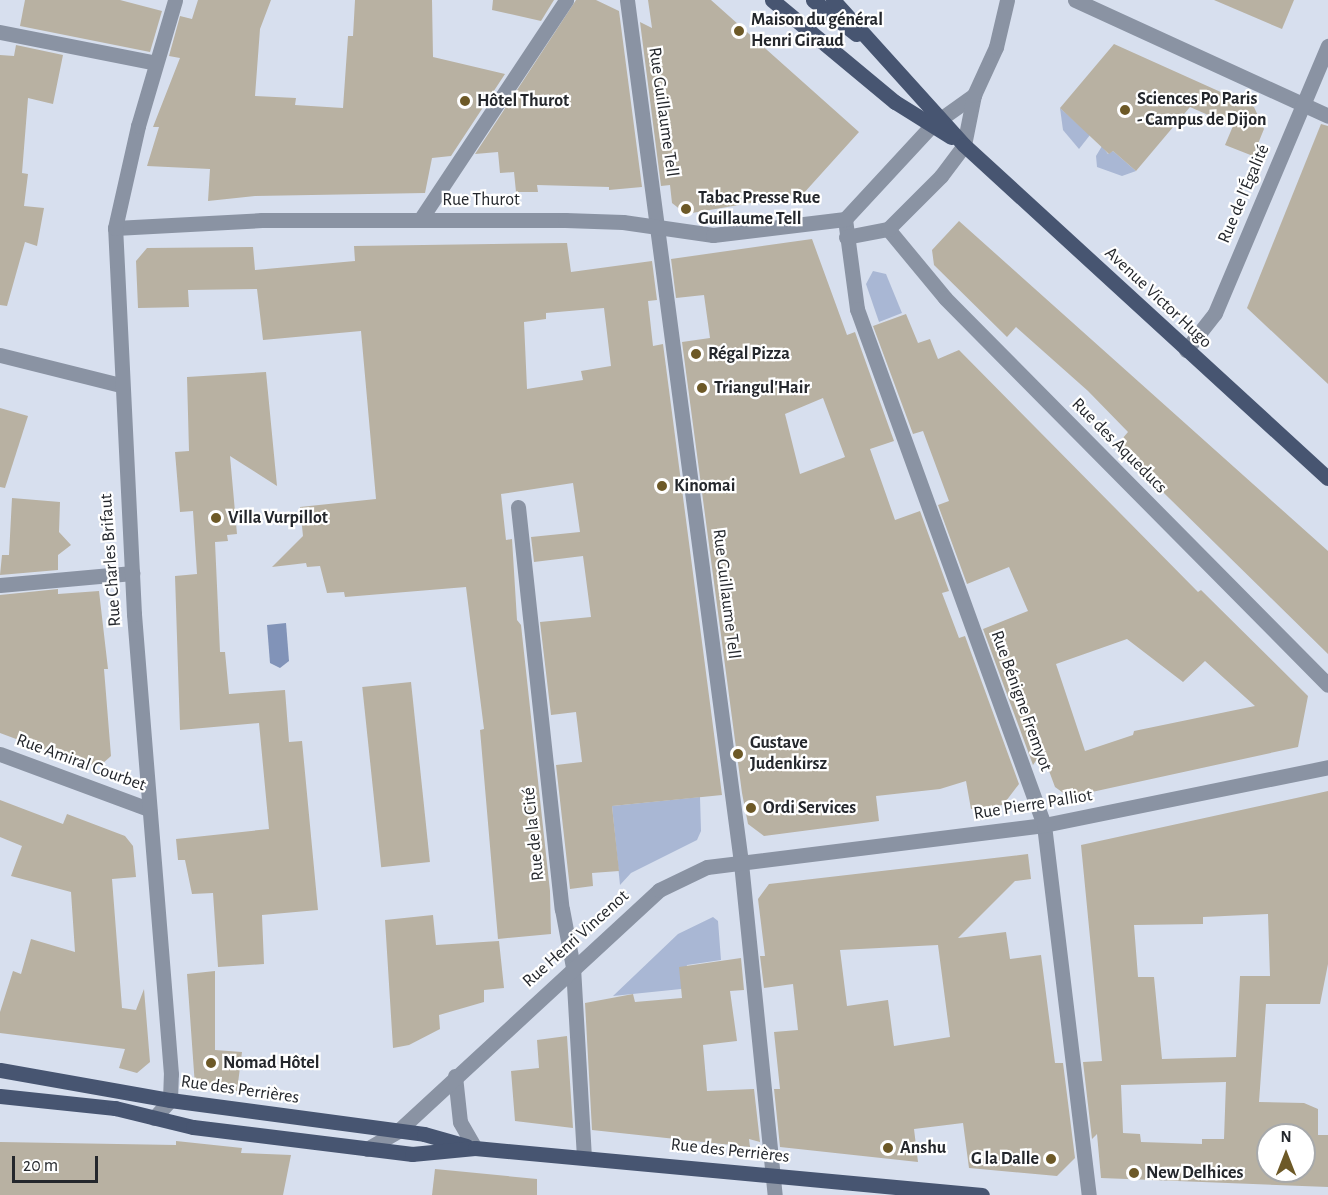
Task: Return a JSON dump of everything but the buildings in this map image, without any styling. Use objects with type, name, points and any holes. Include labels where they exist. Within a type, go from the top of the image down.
[{"type":"main road","name":"Avenue Victor Hugo","points":[[772,0],[895,102],[936,122]]},
{"type":"main road","points":[[813,0],[886,59]]},
{"type":"main road","name":"Avenue Victor Hugo","points":[[833,0],[886,59],[936,122],[1328,478]]},
{"type":"main road","name":"Rue des Perrières","points":[[0,1070],[170,1100],[398,1131],[475,1148],[772,1173],[982,1195]]},
{"type":"main road","name":"Rue des Perrières","points":[[0,1096],[114,1108],[193,1127],[412,1154],[475,1148]]},
{"type":"street","name":"Rue Charles Brifaut","points":[[170,1100],[132,573],[120,385],[114,228],[156,63],[175,0]]},
{"type":"street","points":[[420,220],[566,0]]},
{"type":"street","name":"Rue Guillaume Tell","points":[[627,0],[660,229],[741,863],[775,1195]]},
{"type":"street","points":[[974,95],[936,122],[845,219],[846,237],[888,230],[941,177],[964,145],[974,95],[996,47],[1007,0]]},
{"type":"street","points":[[1075,0],[1328,116]]},
{"type":"street","points":[[0,32],[156,63]]},
{"type":"street","name":"Rue de l'Égalité","points":[[1186,350],[1219,303],[1328,46]]},
{"type":"street","name":"Rue Thurot","points":[[114,228],[262,220],[612,221],[713,235],[845,219]]},
{"type":"street","name":"Rue des Aqueducs","points":[[888,230],[945,298],[1328,685]]},
{"type":"street","name":"Rue Bénigne Fremyot","points":[[846,237],[857,309],[1044,825],[1089,1195]]},
{"type":"street","points":[[0,355],[120,385]]},
{"type":"street","name":"Rue de la Cité","points":[[518,507],[562,909],[573,967],[584,1156]]},
{"type":"street","points":[[0,585],[132,573]]},
{"type":"street","name":"Rue Amiral Courbet","points":[[0,754],[149,809]]},
{"type":"street","name":"Rue Pierre Palliot","points":[[741,863],[1044,825],[1328,767]]},
{"type":"street","name":"Rue Henri Vincenot","points":[[367,1149],[398,1131],[659,890],[707,867],[741,863]]},
{"type":"street","points":[[455,1076],[459,1122],[475,1148]]},
{"type":"street","points":[[154,1118],[170,1100]]},
{"type":"shaded area","points":[[1060,108],[1090,135],[1079,149],[1063,130]]},
{"type":"shaded area","points":[[1102,146],[1108,154],[1113,151],[1136,171],[1122,176],[1097,167],[1096,156]]},
{"type":"shaded area","points":[[873,271],[886,274],[902,313],[879,322],[866,284]]},
{"type":"shaded area","points":[[286,623],[289,661],[280,668],[270,663],[267,625]]},
{"type":"shaded area","points":[[700,797],[701,831],[697,840],[631,873],[620,885],[612,806]]},
{"type":"shaded area","points":[[713,917],[718,921],[721,960],[687,965],[681,989],[613,996],[678,934]]},
{"type":"place","name":"Maison du général Henri Giraud","points":[[739,31]]},
{"type":"place","name":"Hôtel Thurot","points":[[465,101]]},
{"type":"place","name":"Sciences Po Paris - Campus de Dijon","points":[[1125,110]]},
{"type":"place","name":"Tabac Presse Rue Guillaume Tell","points":[[686,209]]},
{"type":"place","name":"Régal Pizza","points":[[696,354]]},
{"type":"place","name":"Triangul'Hair","points":[[702,388]]},
{"type":"place","name":"Kinomai","points":[[662,486]]},
{"type":"place","name":"Villa Vurpillot","points":[[216,518]]},
{"type":"place","name":"Gustave Judenkirsz","points":[[738,754]]},
{"type":"place","name":"Ordi Services","points":[[751,808]]},
{"type":"place","name":"Nomad Hôtel","points":[[211,1063]]},
{"type":"place","name":"Anshu","points":[[888,1148]]},
{"type":"place","name":"G la Dalle","points":[[1051,1159]]},
{"type":"place","name":"New Delhices","points":[[1134,1173]]}]
